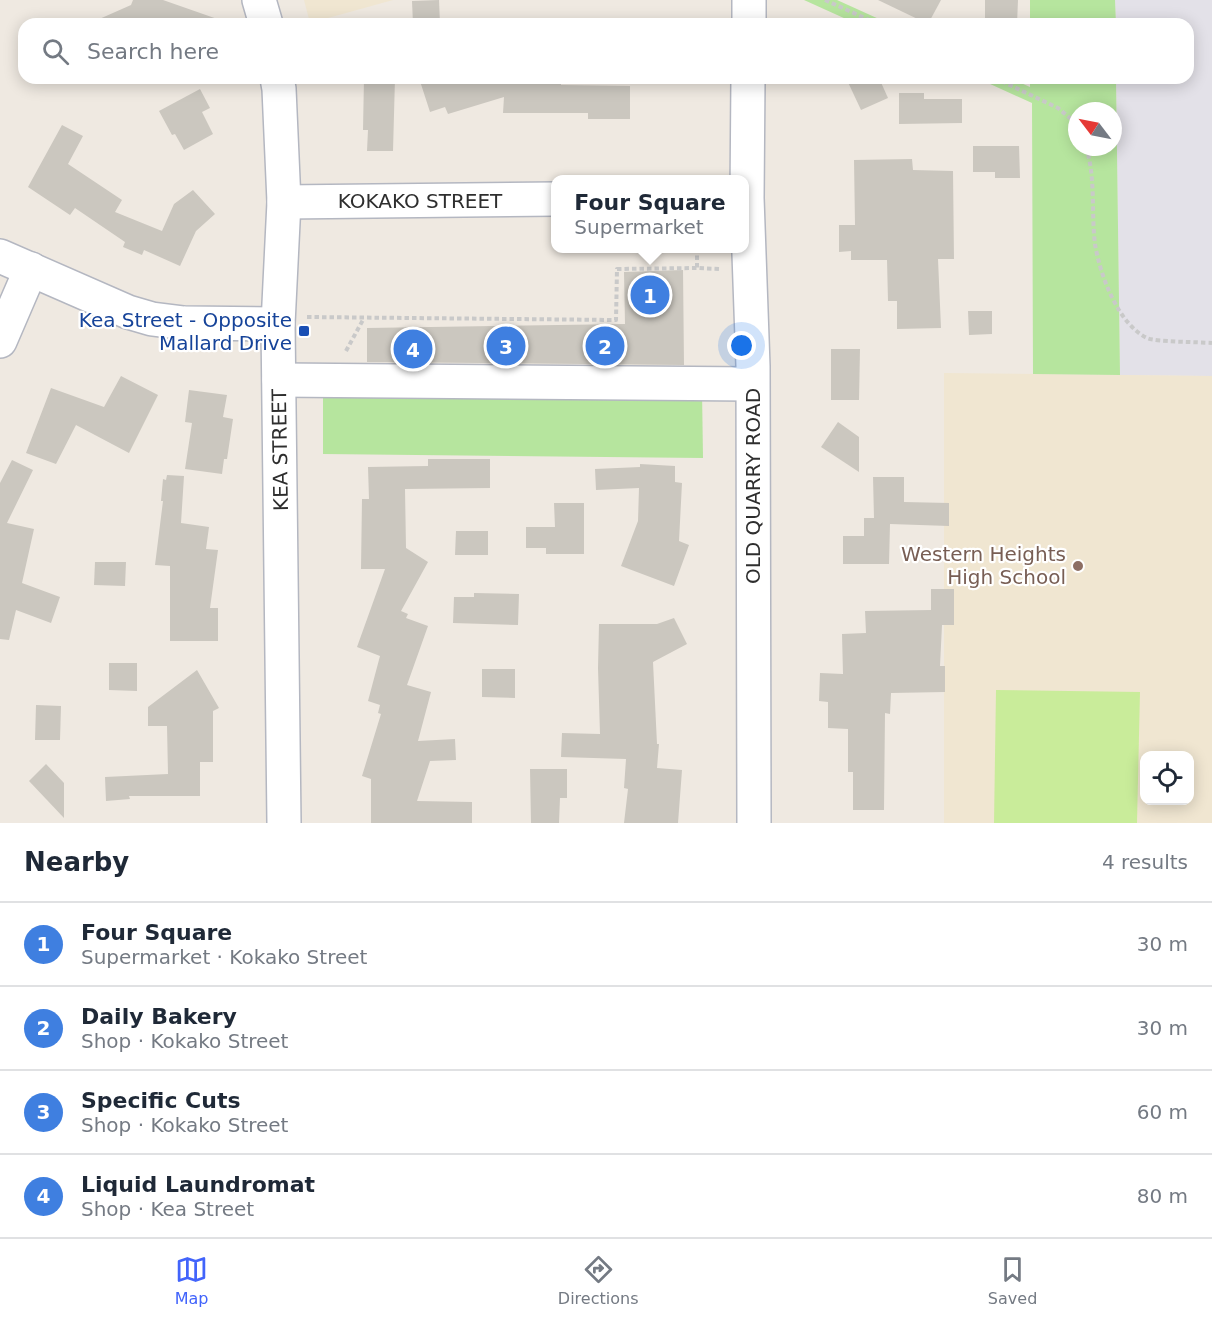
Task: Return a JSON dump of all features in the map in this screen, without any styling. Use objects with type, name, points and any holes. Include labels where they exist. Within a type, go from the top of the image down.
[{"type":"street","points":[[259,0],[264,18]]},
{"type":"street","points":[[749,0],[749,18]]},
{"type":"street","name":"KEA STREET","points":[[278,84],[291,320],[279,380],[284,823]]},
{"type":"street","name":"OLD QUARRY ROAD","points":[[746,175],[748,84]]},
{"type":"street","name":"KOKAKO STREET","points":[[284,201],[551,200]]},
{"type":"street","name":"OLD QUARRY ROAD","points":[[748,253],[752,384],[754,823]]},
{"type":"street","points":[[0,256],[128,312],[152,319],[184,323],[291,320]]},
{"type":"street","points":[[0,341],[31,269]]},
{"type":"street","points":[[279,380],[752,384]]},
{"type":"path","points":[[825,0],[865,18]]},
{"type":"path","points":[[1008,84],[1058,108],[1068,116]]},
{"type":"path","points":[[1087,156],[1092,185],[1095,244],[1112,297],[1126,321],[1148,339],[1212,343]]},
{"type":"path","points":[[697,253],[697,268]]},
{"type":"path","points":[[291,320],[616,320],[617,269],[719,269],[719,262]]},
{"type":"shaded area","points":[[304,0],[393,0],[328,18],[309,18]]},
{"type":"shaded area","points":[[1115,0],[1212,0],[1212,376],[1120,375],[1117,156],[1122,156],[1122,102],[1116,102],[1116,84],[1194,84],[1194,18],[1116,18]]},
{"type":"shaded area","name":"Western Heights High School","points":[[944,373],[1212,376],[1212,823],[944,823]]},
{"type":"green space","points":[[804,0],[837,0],[877,18],[844,18]]},
{"type":"green space","points":[[1030,0],[1115,0],[1116,18],[1030,18]]},
{"type":"green space","points":[[990,84],[1023,84],[1030,87],[1030,84],[1116,84],[1116,102],[1068,102],[1068,156],[1117,156],[1120,375],[1033,374],[1032,103]]},
{"type":"green space","points":[[323,388],[702,390],[703,458],[323,454]]},
{"type":"green space","points":[[996,690],[1140,692],[1137,823],[994,823]]},
{"type":"building","points":[[133,0],[163,0],[214,18],[102,18],[131,5]]},
{"type":"building","points":[[439,0],[440,18],[413,18],[412,1]]},
{"type":"building","points":[[878,0],[941,0],[931,18],[916,18]]},
{"type":"building","points":[[985,0],[1018,0],[1017,18],[985,18]]},
{"type":"building","points":[[364,84],[395,84],[393,151],[367,151],[368,130],[363,130]]},
{"type":"building","points":[[421,84],[630,86],[630,119],[588,119],[588,113],[503,113],[504,97],[448,114],[445,107],[430,112]]},
{"type":"building","points":[[849,84],[882,84],[888,98],[861,110]]},
{"type":"building","points":[[200,89],[210,108],[202,112],[213,134],[184,150],[175,134],[172,135],[159,111]]},
{"type":"building","points":[[899,93],[924,93],[924,99],[962,99],[962,123],[899,124]]},
{"type":"building","points":[[62,125],[83,136],[68,164],[122,200],[115,212],[162,231],[174,204],[193,190],[215,214],[196,231],[180,266],[144,250],[142,255],[123,247],[125,242],[75,208],[70,215],[28,187]]},
{"type":"building","points":[[973,146],[1019,146],[1020,178],[995,178],[995,172],[973,172]]},
{"type":"building","points":[[912,159],[913,170],[953,171],[954,259],[938,259],[941,328],[897,329],[897,301],[888,301],[887,260],[851,260],[851,251],[839,252],[839,225],[855,225],[854,160]]},
{"type":"building","points":[[683,270],[684,365],[367,362],[367,328],[625,324],[624,272]]},
{"type":"building","points":[[968,311],[992,311],[992,334],[969,335]]},
{"type":"building","points":[[831,349],[860,349],[859,400],[831,400]]},
{"type":"building","points":[[121,376],[158,395],[129,453],[76,425],[56,464],[26,453],[51,388],[104,407]]},
{"type":"building","points":[[189,390],[227,395],[223,417],[233,419],[227,459],[224,459],[222,474],[185,469],[192,423],[185,422]]},
{"type":"building","points":[[838,422],[859,437],[859,472],[821,447]]},
{"type":"building","points":[[428,459],[490,459],[490,488],[405,489],[406,548],[428,562],[401,611],[408,614],[406,618],[428,626],[407,685],[431,692],[418,741],[455,739],[456,760],[430,761],[417,801],[472,802],[472,823],[371,823],[371,779],[362,776],[381,714],[378,713],[380,705],[368,701],[380,656],[357,647],[385,569],[361,569],[362,499],[369,499],[368,467],[428,466]]},
{"type":"building","points":[[12,460],[33,470],[7,523],[34,529],[22,583],[60,597],[51,623],[16,610],[9,640],[0,639],[0,483]]},
{"type":"building","points":[[640,464],[675,466],[675,482],[682,483],[679,541],[689,545],[674,586],[621,566],[638,521],[639,488],[596,490],[595,469],[640,467]]},
{"type":"building","points":[[167,475],[184,476],[181,523],[209,527],[206,549],[218,550],[210,608],[218,608],[218,641],[170,641],[170,566],[155,565],[163,501],[161,501],[163,479],[166,480]]},
{"type":"building","points":[[873,477],[904,477],[904,502],[949,503],[949,526],[890,524],[889,564],[843,564],[843,536],[864,536],[864,518],[874,518]]},
{"type":"building","points":[[554,503],[584,503],[584,554],[546,554],[546,548],[526,548],[526,527],[555,527]]},
{"type":"building","points":[[456,531],[488,531],[488,555],[455,555]]},
{"type":"building","points":[[95,562],[126,562],[125,586],[94,585]]},
{"type":"building","points":[[931,589],[954,589],[954,625],[942,625],[940,666],[945,666],[945,692],[891,693],[890,714],[885,713],[884,810],[853,810],[853,772],[848,772],[848,729],[828,728],[828,702],[819,701],[820,673],[843,674],[842,634],[866,633],[865,611],[931,610]]},
{"type":"building","points":[[474,593],[519,594],[518,625],[453,623],[454,597],[474,597]]},
{"type":"building","points":[[674,618],[687,644],[653,662],[657,744],[659,744],[657,768],[682,770],[678,823],[624,823],[628,789],[624,788],[626,759],[561,757],[562,733],[600,734],[599,624],[657,624]]},
{"type":"building","points":[[109,663],[137,663],[137,691],[109,690]]},
{"type":"building","points":[[482,669],[515,669],[515,698],[482,697]]},
{"type":"building","points":[[197,670],[219,708],[213,711],[213,762],[200,762],[200,796],[129,796],[130,799],[106,801],[105,777],[168,774],[167,726],[148,726],[148,707]]},
{"type":"building","points":[[36,705],[61,706],[60,740],[35,740]]},
{"type":"building","points":[[46,764],[64,783],[64,818],[29,781]]},
{"type":"building","points":[[530,769],[567,769],[567,798],[560,798],[559,823],[531,823]]},
{"type":"place","name":"Four Square","points":[[650,295]]},
{"type":"place","name":"Kea Street - Opposite Mallard Drive","points":[[304,331]]},
{"type":"place","name":"Specific Cuts","points":[[506,346]]},
{"type":"place","name":"Daily Bakery","points":[[605,346]]},
{"type":"place","name":"Liquid Laundromat","points":[[413,349]]},
{"type":"place","name":"Western Heights High School","points":[[1078,566]]}]
